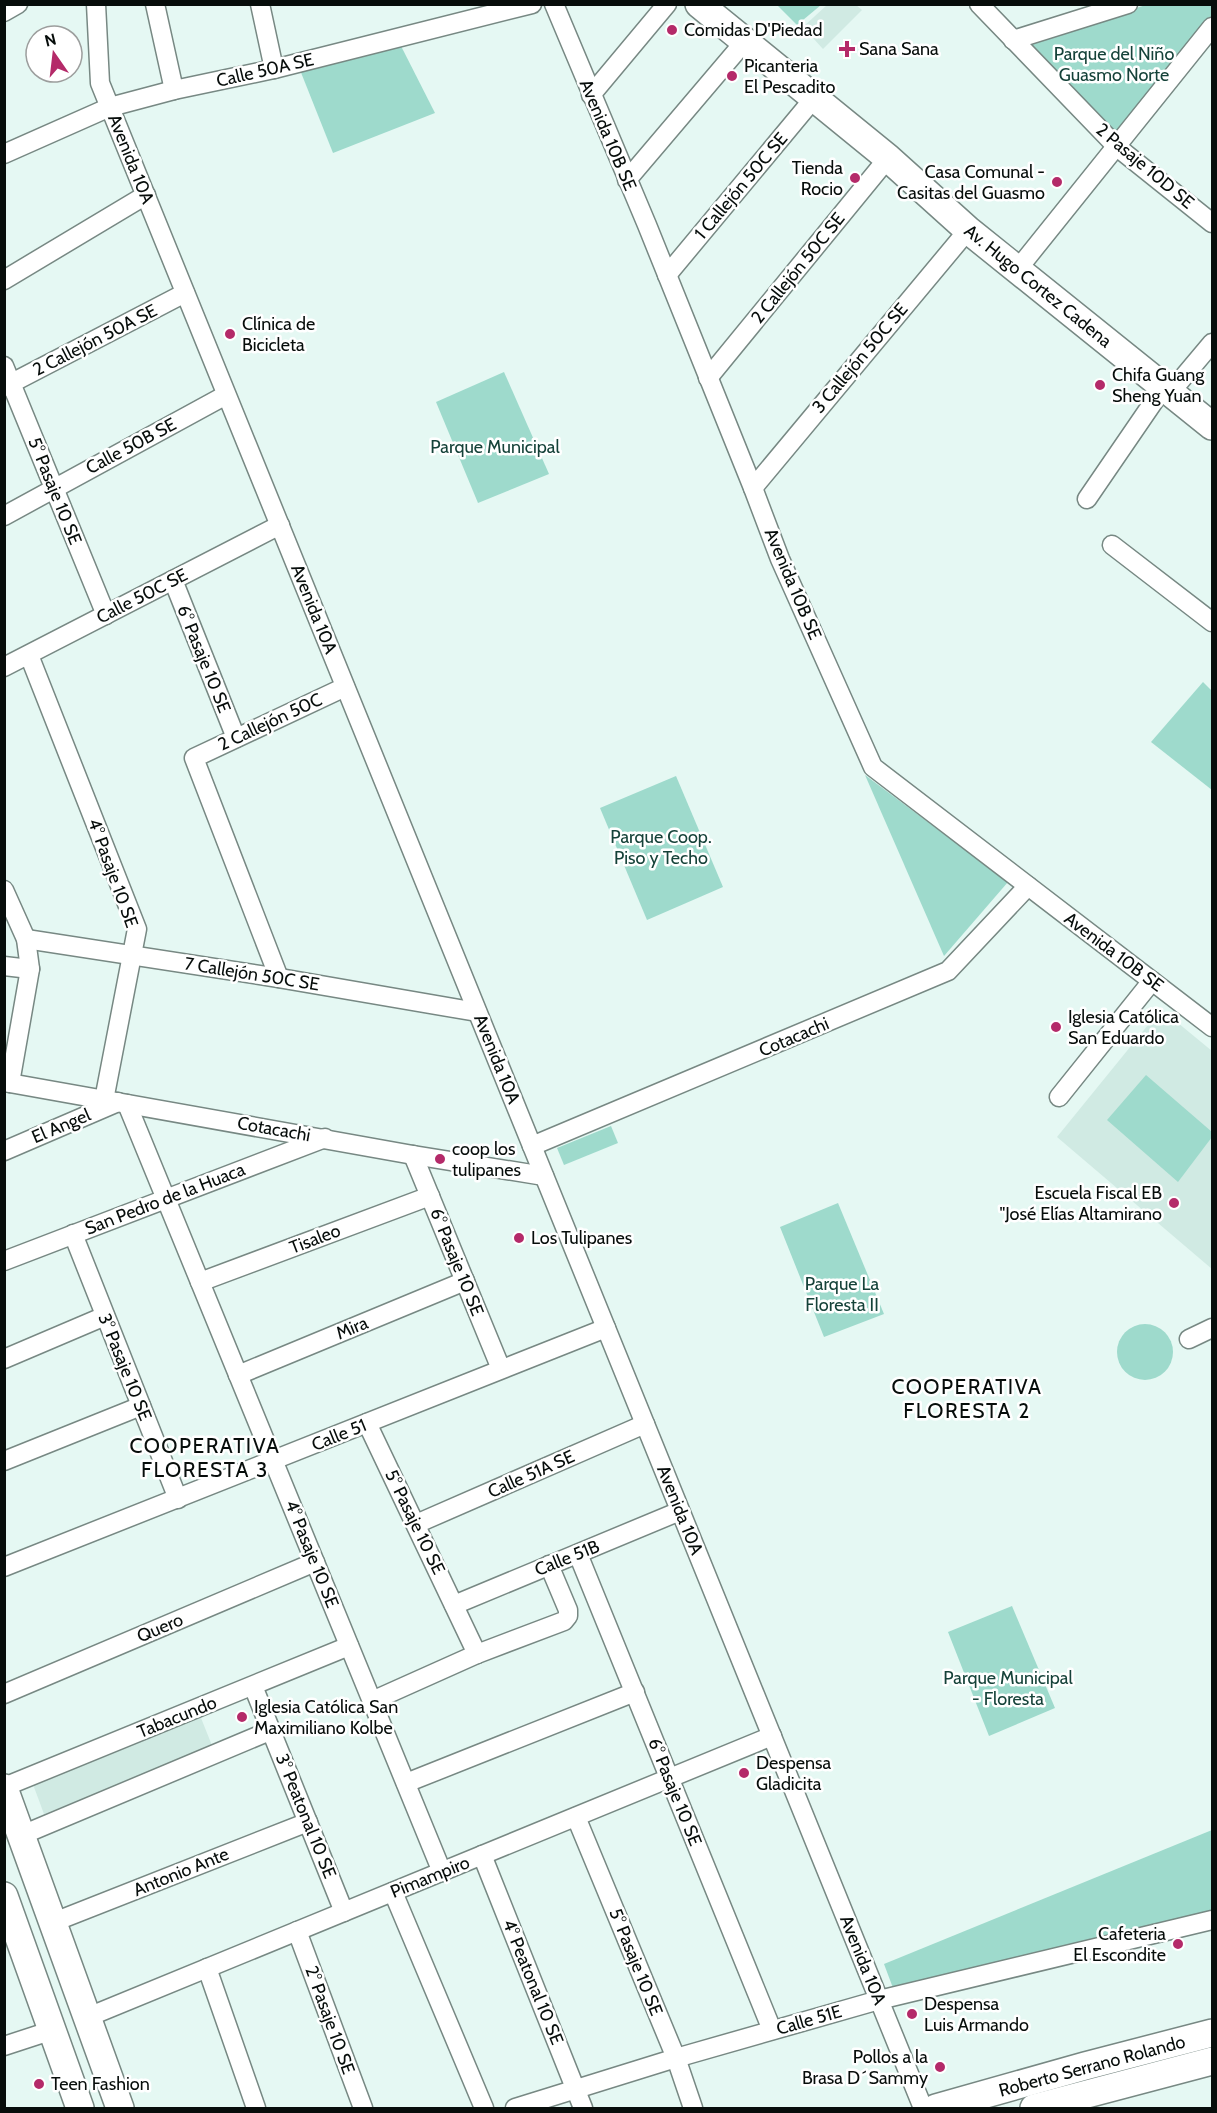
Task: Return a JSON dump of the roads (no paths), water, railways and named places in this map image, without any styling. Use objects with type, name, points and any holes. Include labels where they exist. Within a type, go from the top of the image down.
[{"type":"main road","name":"Av. Hugo Cortez Cadena","points":[[699,4],[888,158],[968,230],[1212,426]]},
{"type":"main road","points":[[4,1788],[120,2109]]},
{"type":"main road","points":[[4,1896],[12,1942],[53,2030],[80,2109]]},
{"type":"main road","name":"Roberto Serrano Rolando","points":[[936,2109],[1085,2066],[1212,2033]]},
{"type":"main road","name":"Roberto Serrano Rolando","points":[[1034,2109],[1212,2061]]},
{"type":"street","points":[[4,12],[18,4]]},
{"type":"street","name":"Avenida 10A","points":[[96,4],[100,83],[923,2109]]},
{"type":"street","points":[[155,4],[174,90]]},
{"type":"street","points":[[260,4],[274,69]]},
{"type":"street","name":"Calle 50A SE","points":[[4,154],[110,107],[174,90],[274,69],[462,13],[532,4]]},
{"type":"street","name":"Avenida 10B SE","points":[[554,4],[667,275],[780,559],[873,767],[1212,1027]]},
{"type":"street","points":[[591,95],[667,4]]},
{"type":"street","name":"2 Pasaje 10D SE","points":[[979,4],[1117,147],[1212,223]]},
{"type":"street","points":[[1013,40],[1128,4]]},
{"type":"street","points":[[1017,270],[1212,27]]},
{"type":"street","points":[[627,180],[745,41]]},
{"type":"street","name":"1 Callejón 50C SE","points":[[667,275],[815,97]]},
{"type":"street","name":"2 Callejón 50C SE","points":[[708,378],[888,158]]},
{"type":"street","points":[[4,279],[146,195]]},
{"type":"street","name":"3 Callejón 50C SE","points":[[753,488],[968,230]]},
{"type":"street","name":"2 Callejón 50A SE","points":[[7,379],[185,293]]},
{"type":"street","points":[[1088,499],[1167,390],[1212,343]]},
{"type":"street","name":"5° Pasaje 10 SE","points":[[7,379],[106,615]]},
{"type":"street","name":"Calle 50B SE","points":[[4,516],[226,394]]},
{"type":"street","name":"Calle 50C SE","points":[[4,667],[279,525]]},
{"type":"street","points":[[1112,545],[1212,622]]},
{"type":"street","name":"6° Pasaje 10 SE","points":[[173,580],[236,738]]},
{"type":"street","name":"4° Pasaje 10 SE","points":[[29,655],[136,929],[131,956],[116,1102],[166,1198],[442,1872]]},
{"type":"street","name":"2 Callejón 50C","points":[[279,978],[194,758],[345,687]]},
{"type":"street","name":"Cotacachi","points":[[532,1146],[948,971],[1028,886]]},
{"type":"street","points":[[4,891],[26,939],[30,969],[7,1083]]},
{"type":"street","name":"7 Callejón 50C SE","points":[[26,939],[279,978],[477,1012]]},
{"type":"street","points":[[4,966],[30,969]]},
{"type":"street","points":[[1059,1096],[1152,981]]},
{"type":"street","name":"Cotacachi","points":[[7,1083],[544,1176]]},
{"type":"street","name":"El Angel","points":[[4,1151],[116,1102]]},
{"type":"street","name":"San Pedro de la Huaca","points":[[4,1260],[325,1138]]},
{"type":"street","name":"6° Pasaje 10 SE","points":[[413,1155],[501,1369]]},
{"type":"street","name":"Tisaleo","points":[[200,1282],[430,1196]]},
{"type":"street","name":"3° Pasaje 10 SE","points":[[73,1234],[178,1499]]},
{"type":"street","name":"Mira","points":[[238,1375],[465,1281]]},
{"type":"street","points":[[4,1359],[105,1316]]},
{"type":"street","name":"Calle 51","points":[[4,1567],[606,1328]]},
{"type":"street","points":[[1189,1339],[1212,1328]]},
{"type":"street","points":[[4,1461],[141,1406]]},
{"type":"street","name":"5° Pasaje 10 SE","points":[[367,1423],[477,1654]]},
{"type":"street","name":"Calle 51A SE","points":[[416,1524],[645,1424]]},
{"type":"street","name":"Calle 51B","points":[[454,1605],[680,1511]]},
{"type":"street","name":"6° Pasaje 10 SE","points":[[578,1554],[772,2030]]},
{"type":"street","name":"Quero","points":[[4,1694],[315,1562]]},
{"type":"street","points":[[372,1701],[477,1654],[564,1621],[568,1616],[567,1610],[549,1565]]},
{"type":"street","name":"Tabacundo","points":[[4,1788],[349,1646]]},
{"type":"street","name":"3° Peatonal 10 SE","points":[[253,1686],[345,1912]]},
{"type":"street","points":[[406,1783],[634,1692]]},
{"type":"street","points":[[22,1835],[272,1730]]},
{"type":"street","name":"Pimampiro","points":[[88,2017],[772,1736]]},
{"type":"street","name":"5° Pasaje 10 SE","points":[[576,1816],[676,2058],[693,2109]]},
{"type":"street","name":"Antonio Ante","points":[[54,1922],[308,1822]]},
{"type":"street","name":"4° Peatonal 10 SE","points":[[482,1855],[583,2109]]},
{"type":"street","points":[[393,1892],[484,2109]]},
{"type":"street","name":"Calle 51E","points":[[515,2109],[676,2058],[879,2000],[1212,1920]]},
{"type":"street","name":"2° Pasaje 10 SE","points":[[297,1931],[363,2109]]},
{"type":"street","points":[[207,1968],[256,2109]]},
{"type":"street","points":[[4,2046],[53,2030]]},
{"type":"place","name":"Comidas D'Piedad","points":[[672,30]]},
{"type":"place","name":"Sana Sana","points":[[847,49]]},
{"type":"place","name":"Picanteria El Pescadito","points":[[732,76]]},
{"type":"place","name":"Tienda Rocio","points":[[855,178]]},
{"type":"place","name":"Casa Comunal - Casitas del Guasmo","points":[[1057,182]]},
{"type":"place","name":"Clínica de Bicicleta","points":[[230,334]]},
{"type":"place","name":"Chifa Guang Sheng Yuan","points":[[1100,385]]},
{"type":"place","name":"Iglesia Católica San Eduardo","points":[[1056,1027]]},
{"type":"place","name":"coop los tulipanes","points":[[440,1159]]},
{"type":"place","name":"Escuela Fiscal EB \"José Elías Altamirano","points":[[1174,1203]]},
{"type":"place","name":"Los Tulipanes","points":[[519,1238]]},
{"type":"place","name":"Iglesia Católica San Maximiliano Kolbe","points":[[242,1717]]},
{"type":"place","name":"Despensa Gladicita","points":[[744,1773]]},
{"type":"place","name":"Cafeteria El Escondite","points":[[1178,1944]]},
{"type":"place","name":"Despensa Luis Armando","points":[[912,2014]]},
{"type":"place","name":"Pollos a la Brasa D´Sammy","points":[[940,2067]]},
{"type":"place","name":"Teen Fashion","points":[[39,2084]]},
{"type":"district","name":"COOPERATIVA FLORESTA 2","points":[[967,1399]]},
{"type":"district","name":"COOPERATIVA FLORESTA 3","points":[[205,1458]]},
{"type":"park label","name":"Parque del Niño Guasmo Norte","points":[[1114,64]]},
{"type":"park label","name":"Parque Municipal","points":[[495,447]]},
{"type":"park label","name":"Parque Coop. Piso y Techo","points":[[661,847]]},
{"type":"park label","name":"Parque La Floresta II","points":[[842,1294]]},
{"type":"park label","name":"Parque Municipal - Floresta","points":[[1008,1688]]}]
